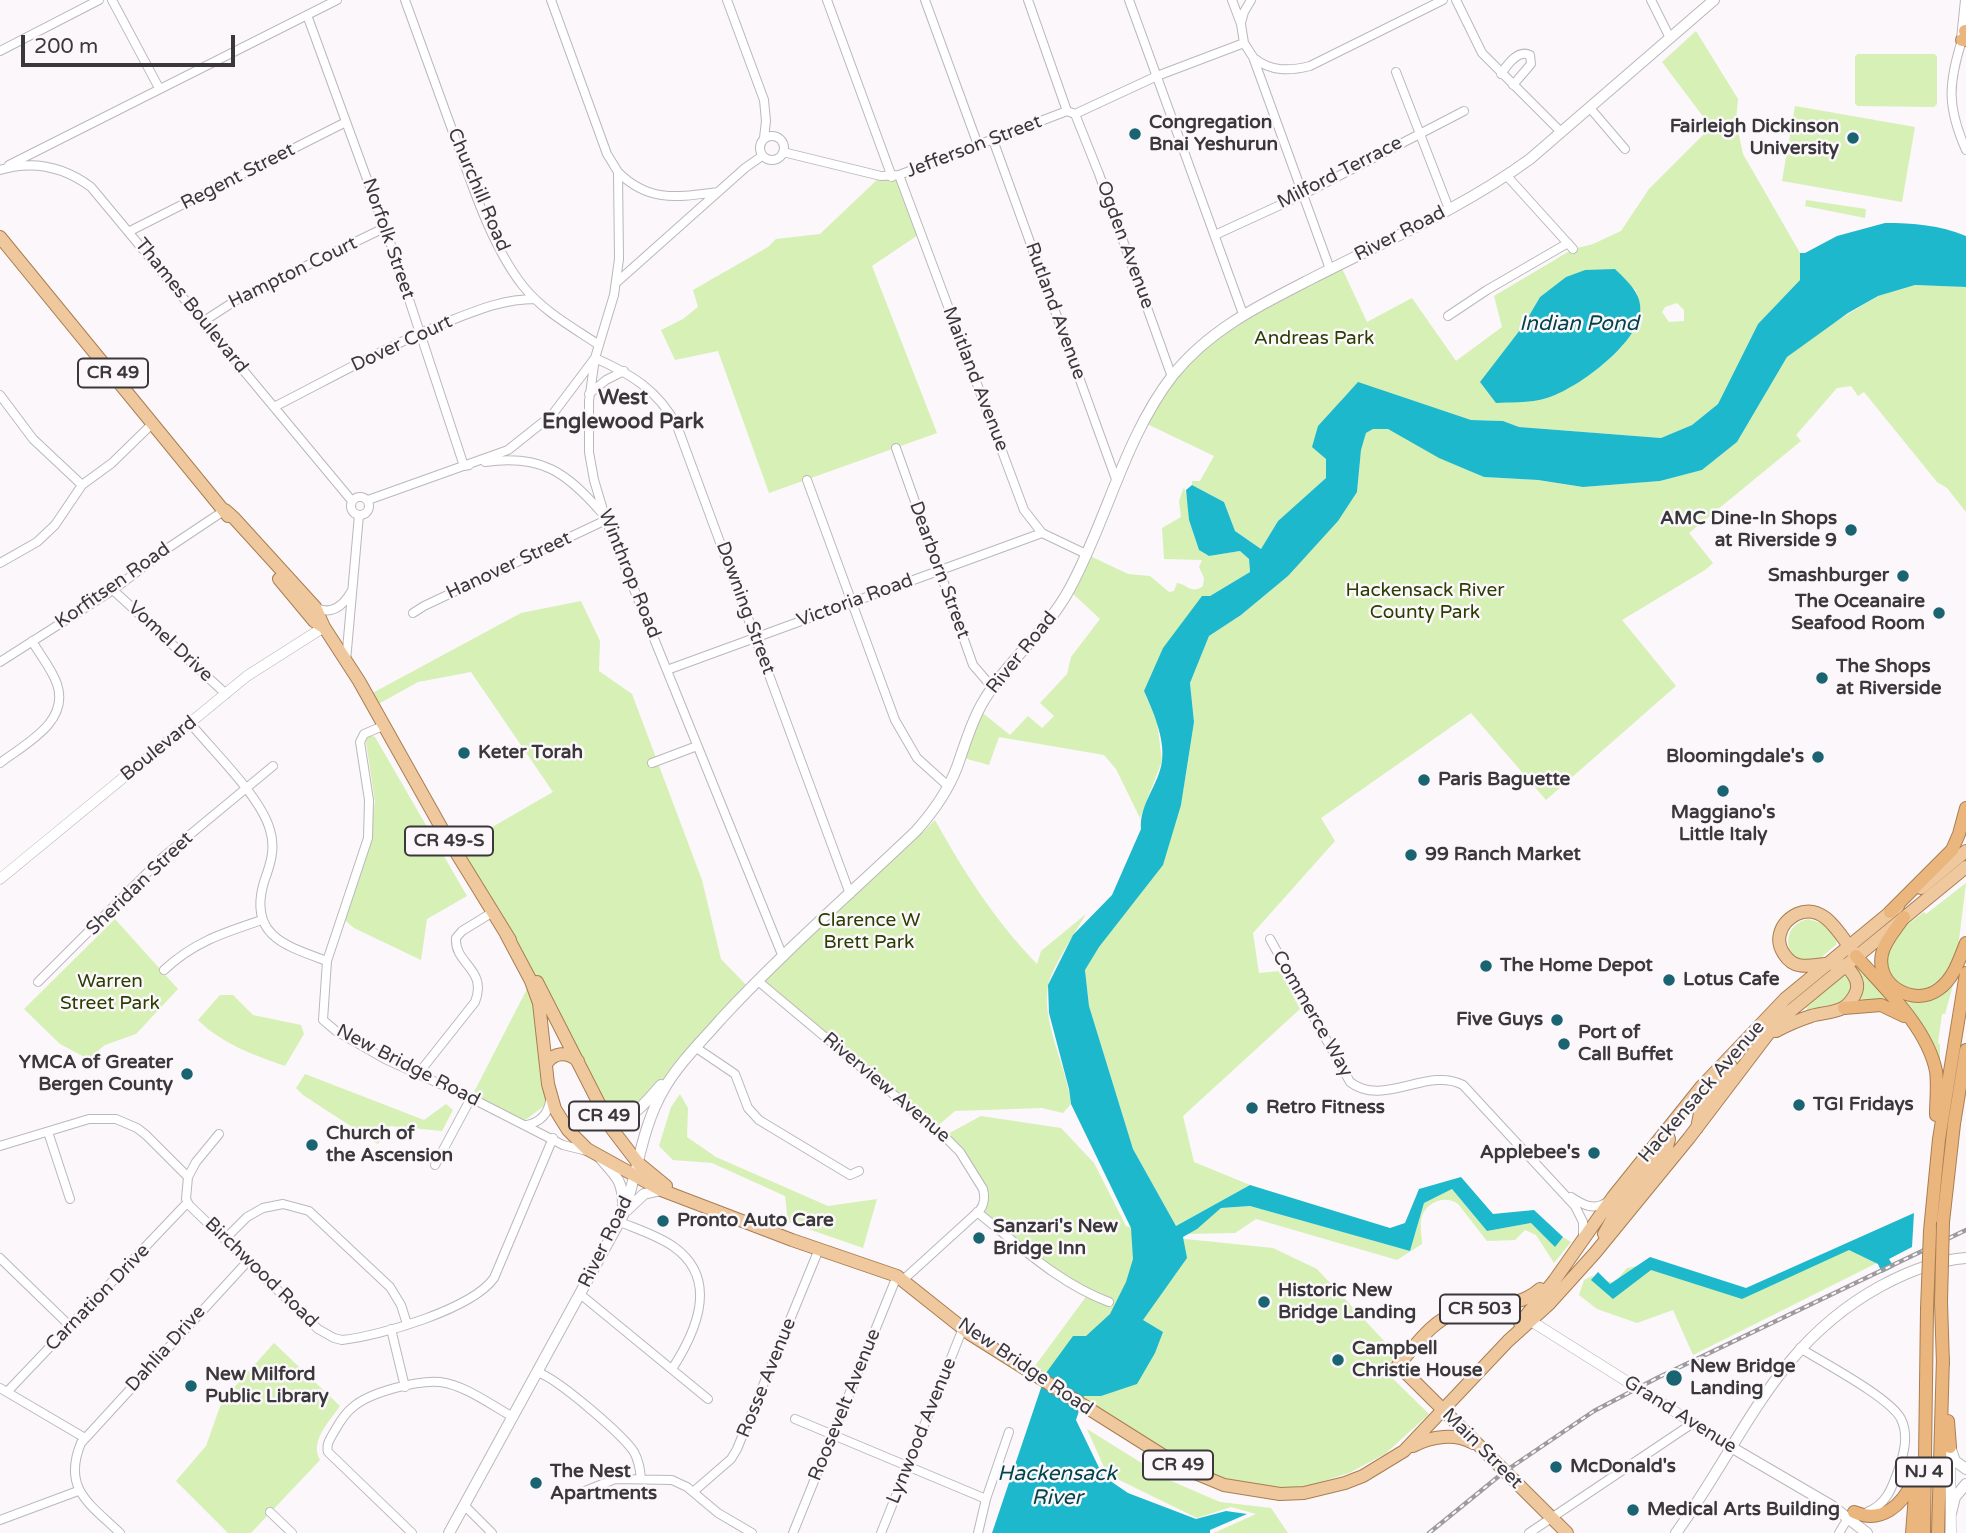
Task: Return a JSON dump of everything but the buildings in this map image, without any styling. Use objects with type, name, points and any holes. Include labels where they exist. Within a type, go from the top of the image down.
[{"type":"highway","points":[[1890,912],[1952,850],[1966,808]]},
{"type":"highway","points":[[1904,917],[1884,947],[1881,961],[1886,978],[1902,993],[1922,996],[1940,989],[1955,970],[1966,943]]},
{"type":"highway","points":[[1853,951],[1910,1020],[1928,1047],[1936,1071],[1936,1164]]},
{"type":"highway","name":"NJ 4","points":[[1924,1533],[1924,1412],[1930,1231],[1936,1164],[1966,973]]},
{"type":"highway","points":[[1844,1008],[1881,1005],[1910,1020]]},
{"type":"highway","name":"NJ 4","points":[[1938,1533],[1943,1357],[1943,1222],[1966,1050]]},
{"type":"highway","points":[[1943,1357],[1950,1447]]},
{"type":"highway","points":[[1912,1533],[1918,1419],[1924,1412]]},
{"type":"highway","points":[[1851,1515],[1873,1517],[1895,1507],[1913,1483],[1917,1460]]},
{"type":"main road","name":"River Road","points":[[449,1533],[621,1218],[635,1177],[649,1119],[663,1090],[695,1047],[758,981],[916,831],[939,803],[973,721],[992,687],[1056,611],[1072,585],[1143,422],[1172,377],[1206,341],[1243,314],[1449,209],[1507,176],[1714,0]]},
{"type":"main road","points":[[1965,36],[1966,0]]},
{"type":"main road","name":"CR 49","points":[[1,241],[225,510],[315,607],[324,627],[383,726]]},
{"type":"main road","name":"CR 49","points":[[225,510],[230,521],[314,621],[324,627]]},
{"type":"main road","name":"CR 49-S","points":[[383,726],[553,1009],[580,1063]]},
{"type":"main road","name":"Hackensack Avenue","points":[[1443,1410],[1595,1253],[1788,1013],[1844,965],[1853,951],[1890,912],[1966,851]]},
{"type":"main road","name":"Hackensack Avenue","points":[[1508,1341],[1613,1197],[1702,1086],[1755,1030],[1829,962],[1853,951],[1904,917],[1966,867]]},
{"type":"main road","points":[[1769,1034],[1811,1016],[1844,1008],[1857,989],[1853,975],[1844,965],[1829,962],[1798,967],[1788,960],[1779,943],[1783,928],[1791,917],[1803,912],[1817,912],[1831,923],[1853,951]]},
{"type":"main road","name":"CR 49-S","points":[[506,934],[531,981],[539,1003],[546,1064]]},
{"type":"main road","points":[[1595,1253],[1617,1210],[1667,1147],[1669,1139],[1666,1132],[1684,1133],[1697,1128],[1702,1103],[1755,1030]]},
{"type":"main road","points":[[546,1064],[560,1054],[571,1055],[580,1063]]},
{"type":"main road","name":"CR 49","points":[[580,1063],[612,1129],[638,1163],[681,1196]]},
{"type":"main road","name":"CR 49","points":[[546,1064],[551,1098],[568,1130],[595,1154]]},
{"type":"main road","points":[[592,1091],[607,1113],[629,1117],[676,1071]]},
{"type":"main road","points":[[595,1154],[620,1180],[623,1189],[621,1218]]},
{"type":"main road","name":"New Bridge Road","points":[[595,1154],[661,1190],[900,1278],[963,1328],[1034,1375],[1183,1468],[1224,1486],[1280,1494],[1328,1488],[1363,1476],[1404,1451],[1443,1410]]},
{"type":"main road","points":[[621,1218],[639,1198],[649,1192],[661,1190]]},
{"type":"main road","points":[[1676,1533],[1768,1387],[1800,1348],[1843,1311],[1891,1281],[1948,1259],[1966,1258]]},
{"type":"main road","name":"Main Street","points":[[1567,1261],[1526,1300],[1455,1313],[1440,1321],[1398,1365],[1567,1533]]},
{"type":"main road","points":[[1404,1451],[1438,1437],[1464,1438],[1478,1446]]},
{"type":"main road","name":"Grand Avenue","points":[[1731,1447],[1851,1515],[1867,1533]]},
{"type":"main road","points":[[1950,1447],[1956,1463],[1966,1469]]},
{"type":"main road","points":[[1951,1513],[1955,1497],[1966,1484]]},
{"type":"street","points":[[0,51],[100,0]]},
{"type":"street","points":[[112,0],[159,88]]},
{"type":"street","points":[[0,170],[337,0]]},
{"type":"street","name":"Churchill Road","points":[[405,0],[484,212],[513,271],[547,310],[598,345]]},
{"type":"street","name":"Winthrop Road","points":[[551,0],[607,154],[618,172],[636,187],[656,195],[680,196],[718,192]]},
{"type":"street","points":[[727,0],[764,100],[766,121],[764,138],[760,145],[762,156]]},
{"type":"street","name":"Maitland Avenue","points":[[827,0],[1024,510],[1042,533],[1086,554]]},
{"type":"street","points":[[925,0],[978,145]]},
{"type":"street","name":"Ogden Avenue","points":[[1028,0],[1071,113],[1099,174],[1172,377]]},
{"type":"street","points":[[1129,0],[1243,314]]},
{"type":"street","points":[[1232,0],[1241,24],[1244,43],[1253,57],[1330,269]]},
{"type":"street","points":[[1241,24],[1251,0]]},
{"type":"street","points":[[1253,57],[1275,69],[1310,66],[1443,0]]},
{"type":"street","points":[[1456,0],[1482,53],[1561,132]]},
{"type":"street","points":[[1651,0],[1670,38]]},
{"type":"street","name":"Norfolk Street","points":[[307,15],[384,228],[464,466]]},
{"type":"street","points":[[1965,36],[1953,67],[1951,97],[1958,131],[1966,150]]},
{"type":"street","name":"Jefferson Street","points":[[783,152],[895,176],[1071,113],[1244,43]]},
{"type":"street","points":[[1501,74],[1520,54],[1525,52],[1530,55],[1531,64],[1513,85]]},
{"type":"street","points":[[1395,72],[1449,209]]},
{"type":"street","points":[[1590,108],[1625,149]]},
{"type":"street","name":"Milford Terrace","points":[[1215,235],[1302,195],[1464,111]]},
{"type":"street","name":"Regent Street","points":[[130,231],[346,122]]},
{"type":"street","points":[[762,156],[774,160],[783,152],[783,144],[778,137],[771,135],[764,138]]},
{"type":"street","name":"Rutland Avenue","points":[[993,139],[1117,482]]},
{"type":"street","points":[[616,283],[762,156]]},
{"type":"street","name":"Thames Boulevard","points":[[0,170],[35,165],[69,173],[100,195],[352,501]]},
{"type":"street","name":"Winthrop Road","points":[[618,172],[621,238],[616,283],[598,345],[589,394],[589,453],[594,480],[606,518],[783,957]]},
{"type":"street","points":[[1448,316],[1487,289],[1571,246],[1507,176]]},
{"type":"street","name":"Hampton Court","points":[[204,321],[238,299],[384,228]]},
{"type":"street","name":"Dover Court","points":[[274,407],[420,333],[486,307],[515,300],[535,299]]},
{"type":"street","points":[[359,515],[351,508],[352,501],[361,497],[368,500],[508,450],[552,415],[595,358]]},
{"type":"street","name":"Downing Street","points":[[595,358],[624,371],[652,391],[663,402],[677,426],[850,894]]},
{"type":"street","points":[[589,394],[606,380],[624,371]]},
{"type":"street","points":[[0,395],[33,439],[82,485]]},
{"type":"street","points":[[2,558],[37,542],[55,525],[82,485],[112,463],[153,423]]},
{"type":"street","name":"Dearborn Street","points":[[896,448],[973,665],[992,687]]},
{"type":"street","points":[[464,466],[509,460],[549,468],[579,486],[606,518]]},
{"type":"street","points":[[807,480],[901,734],[923,765],[948,786]]},
{"type":"street","points":[[359,515],[368,510],[368,500]]},
{"type":"street","name":"Korfitsen Road","points":[[0,662],[113,590],[168,548],[225,510]]},
{"type":"street","points":[[346,661],[359,515]]},
{"type":"street","name":"Hanover Street","points":[[413,613],[606,518]]},
{"type":"street","name":"Victoria Road","points":[[667,670],[1042,533]]},
{"type":"street","name":"Vomel Drive","points":[[113,590],[226,694]]},
{"type":"street","points":[[315,607],[321,611],[334,610],[344,603],[353,590]]},
{"type":"street","name":"Boulevard","points":[[0,879],[226,694],[265,664],[324,627]]},
{"type":"street","points":[[0,763],[46,727],[58,708],[57,685],[32,641]]},
{"type":"street","points":[[190,723],[264,815],[272,841],[271,862],[261,894],[262,920],[271,934],[288,946],[327,961]]},
{"type":"street","name":"New Bridge Road","points":[[383,726],[364,734],[360,743],[369,800],[368,838],[327,961],[323,1020],[343,1035],[418,1074],[563,1144],[595,1154]]},
{"type":"street","points":[[652,763],[697,746]]},
{"type":"street","name":"Sheridan Street","points":[[38,982],[163,857],[273,766]]},
{"type":"street","points":[[418,1074],[478,995],[478,978],[456,947],[456,938],[462,931],[493,912]]},
{"type":"street","points":[[164,970],[184,952],[209,938],[262,920]]},
{"type":"street","name":"Commerce Way","points":[[1269,939],[1350,1082],[1362,1089],[1377,1091],[1441,1079],[1456,1082],[1469,1091],[1561,1188],[1580,1216],[1584,1230],[1582,1240]]},
{"type":"street","name":"Riverview Avenue","points":[[758,981],[948,1140],[966,1161],[983,1189],[984,1205],[977,1212]]},
{"type":"street","points":[[695,1047],[735,1074],[748,1108],[758,1119],[850,1175],[859,1171]]},
{"type":"street","points":[[435,1165],[471,1098]]},
{"type":"street","points":[[527,1125],[545,1115],[551,1098]]},
{"type":"street","points":[[0,1146],[89,1119],[116,1119],[146,1135],[188,1177],[196,1162],[219,1134]]},
{"type":"street","points":[[48,1132],[71,1199]]},
{"type":"street","name":"Birchwood Road","points":[[188,1177],[187,1203],[318,1329],[334,1338],[351,1339],[437,1314],[489,1286],[553,1138]]},
{"type":"street","name":"Commerce Way","points":[[1561,1188],[1589,1207],[1602,1205],[1613,1197]]},
{"type":"street","name":"Carnation Drive","points":[[4,1390],[70,1326],[187,1203]]},
{"type":"street","points":[[225,1239],[247,1217],[263,1208],[283,1204],[309,1211],[390,1287],[401,1305],[407,1324]]},
{"type":"street","points":[[900,1278],[977,1212],[1061,1279],[1109,1302]]},
{"type":"street","points":[[621,1218],[675,1248],[689,1263],[698,1281],[701,1292],[699,1313],[688,1343],[671,1369]]},
{"type":"street","name":"Rosse Avenue","points":[[693,1492],[731,1459],[737,1449],[819,1249]]},
{"type":"street","points":[[0,1258],[70,1326]]},
{"type":"street","name":"Dahlia Drive","points":[[85,1438],[247,1261]]},
{"type":"street","name":"Roosevelt Avenue","points":[[793,1533],[900,1278]]},
{"type":"street","points":[[580,1294],[708,1399]]},
{"type":"street","name":"Grand Avenue","points":[[1531,1321],[1731,1447]]},
{"type":"street","name":"Lynwood Avenue","points":[[881,1533],[963,1328]]},
{"type":"street","points":[[391,1329],[405,1387]]},
{"type":"street","points":[[1800,1348],[1894,1408],[1900,1416],[1905,1435],[1903,1455],[1887,1498],[1869,1512],[1851,1515],[1839,1533]]},
{"type":"street","points":[[537,1371],[561,1384],[626,1443],[636,1455],[640,1479]]},
{"type":"street","points":[[412,1533],[331,1456],[327,1448],[340,1421],[352,1407],[369,1396],[430,1382],[456,1386],[513,1417]]},
{"type":"street","points":[[4,1390],[85,1438],[76,1460],[78,1491],[120,1533]]},
{"type":"street","points":[[795,1419],[986,1499]]},
{"type":"street","points":[[1529,1533],[1693,1423]]},
{"type":"street","points":[[978,1533],[986,1499],[1009,1432]]},
{"type":"street","points":[[1950,1447],[1951,1533]]},
{"type":"street","points":[[585,1490],[615,1479],[672,1480],[693,1492],[718,1513],[752,1533]]},
{"type":"street","points":[[0,1520],[78,1491]]},
{"type":"street","points":[[464,1505],[492,1533]]},
{"type":"street","points":[[270,1512],[292,1533]]},
{"type":"green space","name":"Andreas Park","points":[[1696,31],[1738,99],[1736,121],[1743,154],[1800,253],[1800,280],[1758,324],[1718,404],[1692,425],[1661,438],[1519,427],[1503,421],[1471,420],[1358,383],[1341,400],[1326,459],[1326,478],[1278,521],[1261,549],[1235,531],[1224,502],[1192,485],[1192,481],[1200,481],[1214,456],[1143,422],[1206,341],[1340,264],[1367,322],[1412,298],[1456,361],[1502,327],[1494,296],[1573,249],[1593,244],[1621,231],[1649,189],[1711,127],[1662,62]],"holes":[[[1585,270],[1636,290],[1639,314],[1622,346],[1585,377],[1541,400],[1481,382],[1523,326],[1540,297],[1566,277]],[[1677,303],[1684,310],[1684,321],[1669,322],[1662,312],[1665,307]]]},
{"type":"green space","points":[[1934,54],[1937,56],[1937,104],[1934,107],[1858,106],[1855,104],[1855,56]]},
{"type":"green space","points":[[1795,106],[1915,127],[1902,202],[1782,181]]},
{"type":"green space","points":[[899,175],[921,233],[872,266],[937,433],[769,493],[718,351],[675,360],[661,330],[683,319],[698,307],[693,290],[768,247],[776,239],[820,234],[881,176]]},
{"type":"green space","points":[[1806,200],[1866,209],[1865,218],[1805,206]]},
{"type":"green space","name":"Hackensack River County Park","points":[[1915,285],[1966,287],[1966,512],[1947,488],[1937,482],[1864,392],[1858,396],[1851,386],[1837,388],[1796,435],[1801,441],[1689,533],[1713,563],[1622,620],[1676,686],[1546,800],[1471,713],[1321,818],[1335,841],[1253,933],[1259,973],[1280,971],[1300,1009],[1183,1116],[1194,1162],[1250,1185],[1176,1226],[1133,1149],[1089,1006],[1085,969],[1181,805],[1194,722],[1190,683],[1209,636],[1241,615],[1288,576],[1357,492],[1361,450],[1366,433],[1373,429],[1388,429],[1484,477],[1538,480],[1583,487],[1660,481],[1702,470],[1737,442],[1787,357],[1825,328],[1878,296]]},
{"type":"green space","points":[[1184,487],[1189,520],[1199,550],[1209,556],[1240,551],[1249,559],[1250,572],[1210,596],[1144,691],[1157,722],[1162,761],[1140,818],[1116,769],[1104,755],[999,737],[989,765],[960,757],[979,710],[1010,735],[1028,716],[1042,728],[1054,716],[1040,703],[1067,674],[1071,657],[1100,619],[1069,590],[1086,554],[1128,574],[1150,576],[1169,592],[1174,591],[1177,583],[1192,589],[1203,586],[1204,578],[1199,567],[1202,560],[1164,559],[1162,528],[1181,517],[1179,501]]},
{"type":"green space","points":[[581,601],[600,641],[599,671],[632,694],[702,880],[721,959],[750,989],[637,1112],[607,1113],[454,849],[553,792],[471,672],[418,682],[373,707],[367,696],[521,613]]},
{"type":"green space","points":[[369,735],[375,737],[467,896],[427,919],[421,960],[354,928],[342,918],[368,838],[375,802],[366,742]]},
{"type":"green space","name":"Clarence W Brett Park","points":[[935,820],[981,895],[1007,931],[1037,964],[1041,951],[1086,914],[1048,986],[1048,1014],[1071,1104],[1063,1113],[1042,1108],[955,1111],[935,1128],[758,981],[916,831],[921,834]]},
{"type":"green space","points":[[1966,883],[1958,948],[1947,976],[1927,992],[1903,988],[1892,977],[1887,964],[1891,942],[1906,926]]},
{"type":"green space","name":"Warren Street Park","points":[[115,919],[178,989],[136,1034],[105,1045],[88,1059],[60,1044],[24,1009]]},
{"type":"green space","points":[[1808,919],[1824,924],[1837,939],[1836,945],[1812,961],[1793,956],[1788,944],[1792,929]]},
{"type":"green space","points":[[1856,963],[1891,1004],[1860,999],[1861,985],[1853,967]]},
{"type":"green space","points":[[1842,974],[1849,979],[1851,988],[1843,1002],[1807,1010],[1806,1008]]},
{"type":"green space","points":[[531,981],[552,1100],[524,1121],[471,1098]]},
{"type":"green space","points":[[1953,985],[1945,1014],[1942,1014],[1938,1043],[1940,1069],[1893,992],[1909,1000]]},
{"type":"green space","points":[[220,995],[233,995],[253,1015],[301,1025],[304,1034],[285,1066],[228,1042],[198,1020]]},
{"type":"green space","points":[[305,1074],[424,1120],[446,1104],[453,1110],[442,1131],[390,1126],[378,1144],[303,1095],[296,1088]]},
{"type":"green space","points":[[680,1094],[688,1108],[687,1137],[716,1157],[828,1206],[877,1199],[863,1248],[788,1222],[785,1196],[712,1163],[673,1160],[659,1146],[671,1107]]},
{"type":"green space","points":[[981,1116],[1061,1128],[1094,1163],[1126,1226],[1176,1238],[1273,1248],[1317,1269],[1400,1358],[1386,1372],[1429,1414],[1385,1454],[1349,1473],[1308,1486],[1269,1489],[1225,1481],[1183,1465],[1032,1370],[1088,1294],[977,1212],[983,1189],[944,1136]]},
{"type":"green space","points":[[1452,1189],[1487,1231],[1531,1223],[1555,1246],[1563,1237],[1571,1242],[1554,1263],[1536,1235],[1525,1230],[1515,1240],[1487,1241],[1458,1204],[1447,1200],[1435,1202],[1426,1209],[1421,1220],[1422,1244],[1397,1260],[1256,1219],[1235,1233],[1188,1234],[1221,1208],[1250,1206],[1410,1251],[1424,1203]]},
{"type":"green space","points":[[1913,1217],[1911,1246],[1693,1355],[1673,1310],[1637,1323],[1597,1309],[1579,1295],[1584,1280],[1592,1276],[1614,1283],[1627,1268],[1661,1261],[1748,1292]]},
{"type":"green space","points":[[274,1343],[340,1406],[319,1439],[317,1453],[320,1460],[251,1533],[228,1533],[176,1481],[206,1446],[222,1401]]},
{"type":"green space","points":[[1087,1429],[1169,1480],[1220,1502],[1271,1508],[1288,1533],[1214,1533],[1256,1514],[1231,1507],[1197,1518],[1107,1474]]},
{"type":"water","name":"Hackensack River","points":[[1885,223],[1926,225],[1966,236],[1966,287],[1915,285],[1878,296],[1848,313],[1787,357],[1737,442],[1702,470],[1660,481],[1583,487],[1538,480],[1484,477],[1439,458],[1388,429],[1373,429],[1366,433],[1361,450],[1357,492],[1338,521],[1288,576],[1241,615],[1209,636],[1190,683],[1194,722],[1181,805],[1163,865],[1099,947],[1085,970],[1089,1006],[1133,1149],[1176,1226],[1250,1185],[1390,1228],[1405,1223],[1419,1189],[1461,1177],[1493,1214],[1534,1210],[1563,1237],[1555,1247],[1531,1223],[1487,1231],[1452,1189],[1424,1203],[1410,1251],[1250,1206],[1221,1208],[1197,1229],[1183,1237],[1187,1258],[1143,1320],[1163,1332],[1155,1353],[1137,1384],[1101,1396],[1084,1396],[1076,1420],[1103,1476],[1128,1493],[1196,1519],[1226,1511],[1247,1514],[1210,1530],[1210,1533],[992,1533],[1046,1373],[1073,1336],[1086,1336],[1110,1314],[1126,1282],[1133,1259],[1131,1228],[1071,1104],[1049,1013],[1048,985],[1073,935],[1112,895],[1141,829],[1143,811],[1162,761],[1162,743],[1144,691],[1163,648],[1202,596],[1210,596],[1250,572],[1249,559],[1240,551],[1209,556],[1199,550],[1189,520],[1186,490],[1192,485],[1224,502],[1235,531],[1261,549],[1278,521],[1326,478],[1326,459],[1312,447],[1318,426],[1358,382],[1471,420],[1503,421],[1519,427],[1661,438],[1692,425],[1718,404],[1758,324],[1800,280],[1800,253],[1837,236]]},
{"type":"water","name":"Indian Pond","points":[[1615,269],[1634,289],[1639,300],[1640,314],[1626,341],[1599,368],[1567,389],[1539,400],[1496,403],[1480,382],[1523,326],[1540,297],[1566,277],[1585,270]]},
{"type":"water","points":[[1914,1213],[1912,1247],[1889,1259],[1894,1267],[1882,1273],[1878,1264],[1849,1250],[1742,1299],[1651,1270],[1613,1299],[1591,1280],[1598,1272],[1610,1284],[1650,1257],[1746,1288]]},
{"type":"railway","points":[[1429,1533],[1504,1472],[1594,1411],[1657,1378],[1966,1230]]},
{"type":"place","name":"Congregation Bnai Yeshurun","points":[[1135,134]]},
{"type":"place","name":"Fairleigh Dickinson University","points":[[1853,138]]},
{"type":"place","name":"AMC Dine-In Shops at Riverside 9","points":[[1851,530]]},
{"type":"place","name":"Smashburger","points":[[1903,576]]},
{"type":"place","name":"The Oceanaire Seafood Room","points":[[1939,613]]},
{"type":"place","name":"The Shops at Riverside","points":[[1822,678]]},
{"type":"place","name":"Keter Torah","points":[[464,753]]},
{"type":"place","name":"Bloomingdale's","points":[[1818,757]]},
{"type":"place","name":"Paris Baguette","points":[[1424,780]]},
{"type":"place","name":"Maggiano's Little Italy","points":[[1723,791]]},
{"type":"place","name":"99 Ranch Market","points":[[1411,855]]},
{"type":"place","name":"The Home Depot","points":[[1486,966]]},
{"type":"place","name":"Lotus Cafe","points":[[1669,980]]},
{"type":"place","name":"Five Guys","points":[[1557,1020]]},
{"type":"place","name":"Port of Call Buffet","points":[[1564,1044]]},
{"type":"place","name":"YMCA of Greater Bergen County","points":[[187,1074]]},
{"type":"place","name":"TGI Fridays","points":[[1799,1105]]},
{"type":"place","name":"Retro Fitness","points":[[1252,1108]]},
{"type":"place","name":"Church of the Ascension","points":[[312,1145]]},
{"type":"place","name":"Applebee's","points":[[1594,1153]]},
{"type":"place","name":"Pronto Auto Care","points":[[663,1221]]},
{"type":"place","name":"Sanzari's New Bridge Inn","points":[[979,1238]]},
{"type":"place","name":"Historic New Bridge Landing","points":[[1264,1302]]},
{"type":"place","name":"Campbell Christie House","points":[[1338,1360]]},
{"type":"place","name":"New Bridge Landing","points":[[1674,1378]]},
{"type":"place","name":"New Milford Public Library","points":[[191,1386]]},
{"type":"place","name":"McDonald's","points":[[1556,1467]]},
{"type":"place","name":"The Nest Apartments","points":[[536,1483]]},
{"type":"place","name":"Medical Arts Building","points":[[1633,1510]]},
{"type":"district","name":"West Englewood Park","points":[[623,410]]}]
